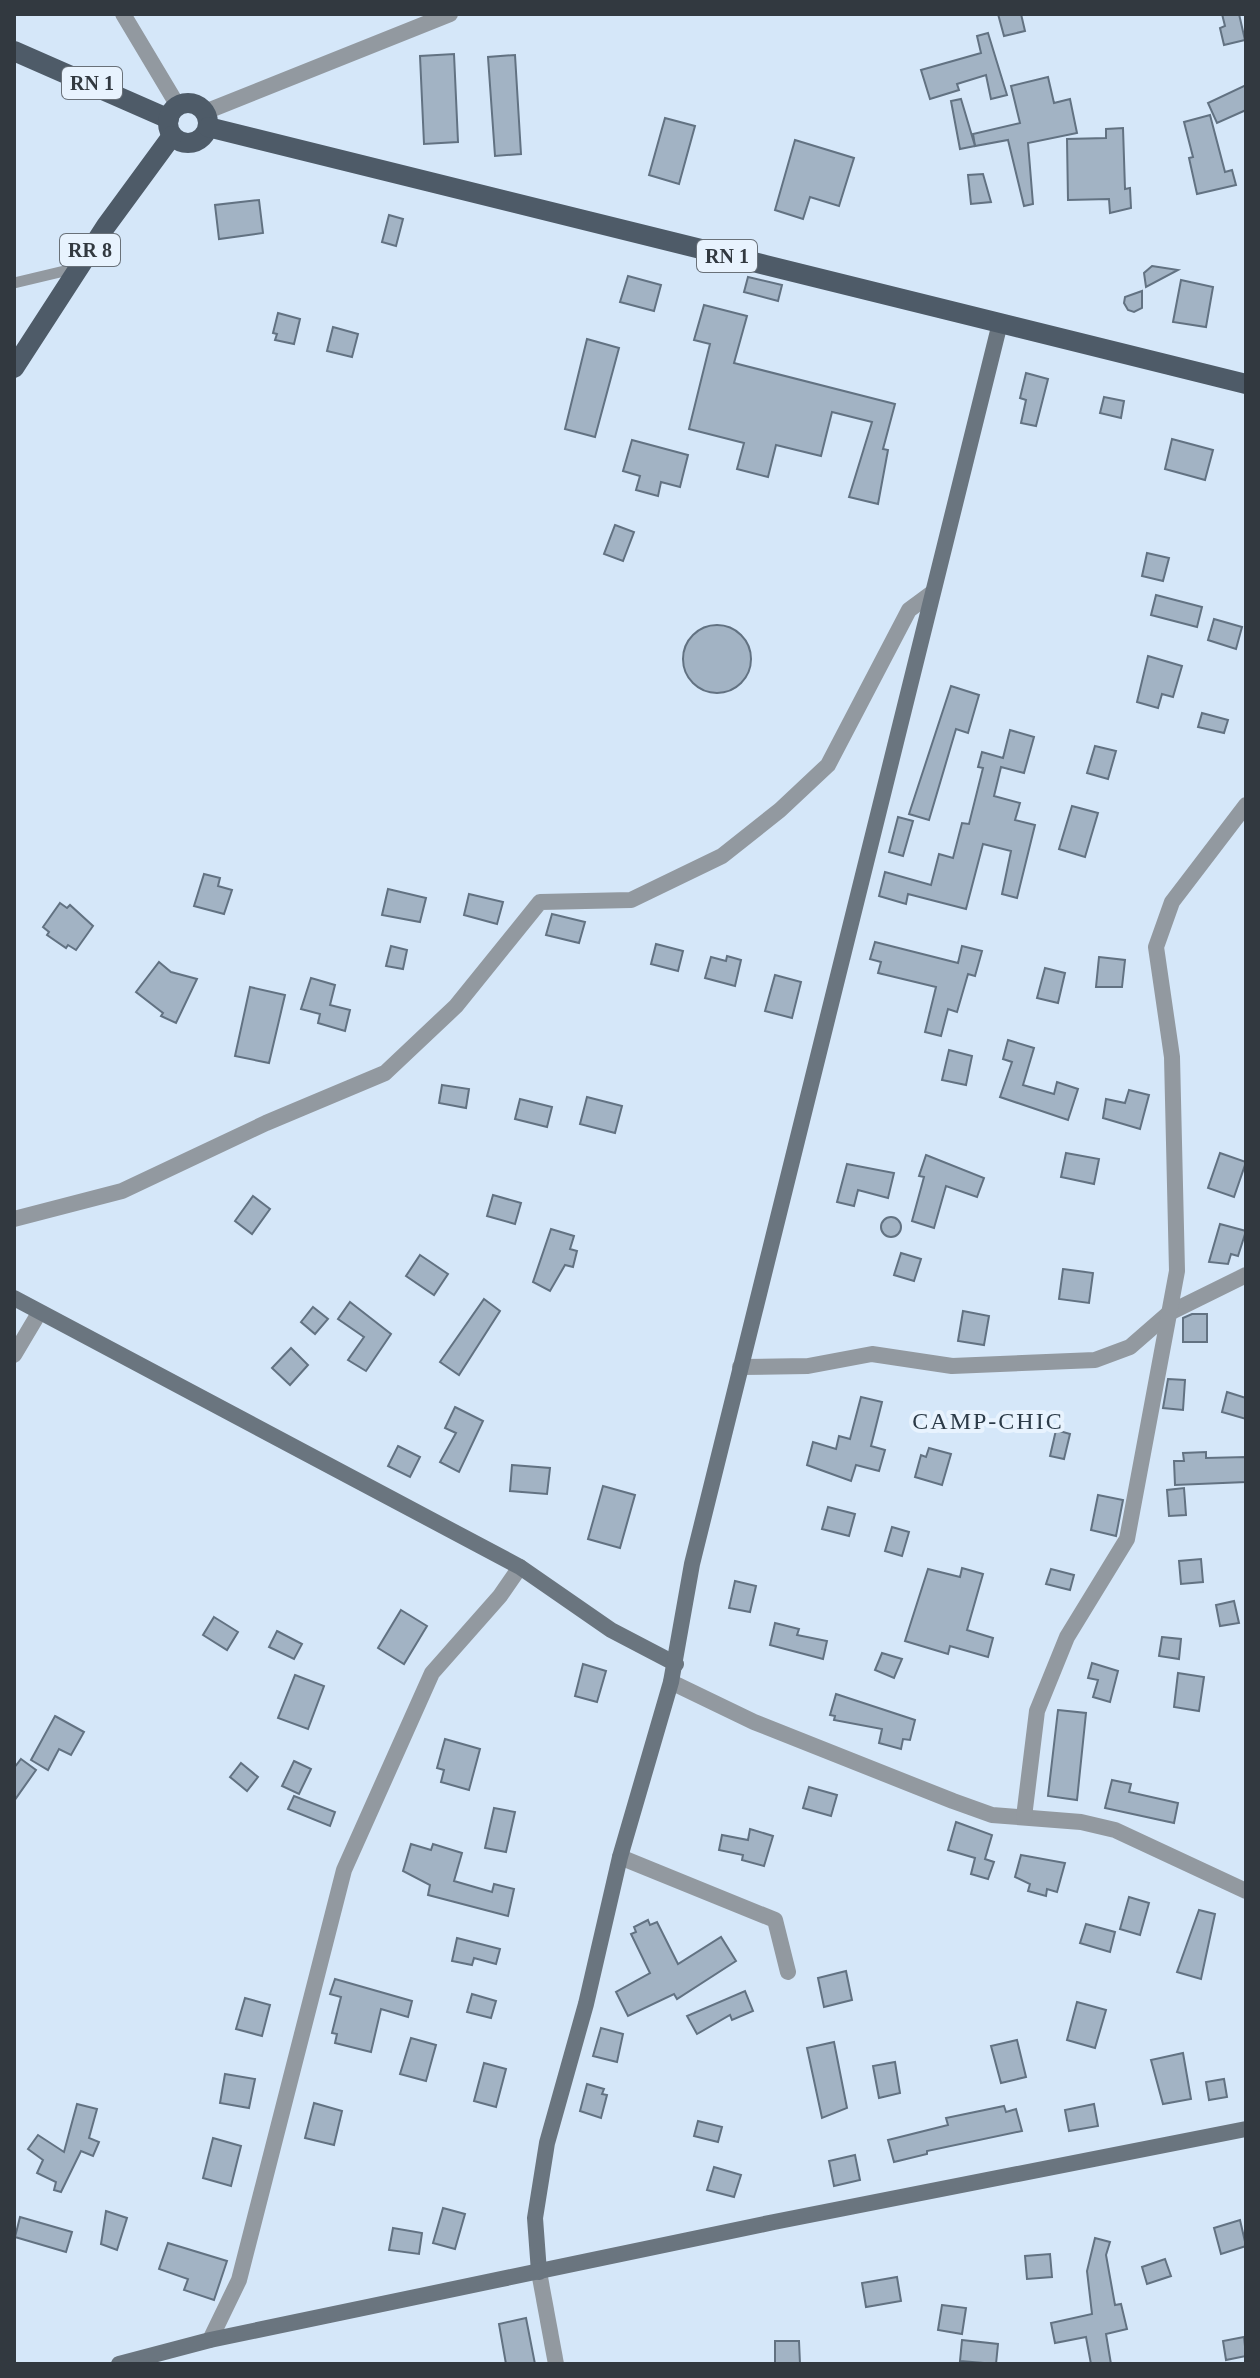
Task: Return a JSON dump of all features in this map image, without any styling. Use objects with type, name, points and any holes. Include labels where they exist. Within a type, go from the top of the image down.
[{"type":"main road","name":"RN 1","points":[[14,51],[173,120]]},
{"type":"main road","points":[[193,104],[206,120],[197,142],[188,144],[173,120],[193,104]]},
{"type":"main road","name":"RR 8","points":[[14,368],[173,120]]},
{"type":"main road","name":"RN 1","points":[[206,120],[1246,384]]},
{"type":"street","points":[[123,14],[173,120]]},
{"type":"street","points":[[206,120],[450,14]]},
{"type":"street","points":[[556,2364],[539,2272],[535,2218],[547,2143],[586,2004],[620,1857],[676,1664],[692,1564],[1000,323]]},
{"type":"street","points":[[14,1219],[122,1191],[266,1123],[385,1073],[456,1006],[540,902],[631,900],[722,856],[780,810],[828,765],[909,610],[932,593]]},
{"type":"street","points":[[1024,1817],[1037,1711],[1067,1637],[1127,1539],[1177,1271],[1172,1057],[1156,947],[1172,902],[1246,805]]},
{"type":"street","points":[[740,1367],[808,1366],[872,1354],[952,1366],[1095,1360],[1130,1347],[1169,1313],[1246,1275]]},
{"type":"street","points":[[14,1298],[520,1567],[611,1630],[676,1664]]},
{"type":"street","points":[[14,1355],[39,1313]]},
{"type":"street","points":[[210,2340],[239,2280],[344,1870],[432,1673],[500,1596],[520,1567]]},
{"type":"street","points":[[671,1682],[754,1722],[953,1801],[992,1815],[1081,1822],[1115,1830],[1246,1891]]},
{"type":"street","points":[[620,1857],[775,1920],[788,1972]]},
{"type":"street","points":[[119,2364],[210,2340],[1246,2129]]},
{"type":"lane","points":[[14,283],[78,268]]},
{"type":"building","points":[[998,14],[1021,14],[1025,31],[1004,36]]},
{"type":"building","points":[[1222,14],[1239,14],[1245,40],[1224,45],[1220,28],[1225,26]]},
{"type":"building","points":[[988,33],[1007,95],[991,99],[986,75],[957,84],[959,90],[930,99],[921,70],[981,53],[977,36]]},
{"type":"building","points":[[454,54],[458,142],[424,144],[420,56]]},
{"type":"building","points":[[515,55],[521,154],[495,156],[488,57]]},
{"type":"building","points":[[1048,77],[1054,103],[1070,99],[1077,133],[1028,143],[1033,204],[1024,206],[1008,140],[975,146],[973,134],[1020,123],[1011,86]]},
{"type":"building","points":[[1246,85],[1246,110],[1217,123],[1208,103]]},
{"type":"building","points":[[961,99],[975,146],[960,149],[951,101]]},
{"type":"building","points":[[1210,115],[1225,172],[1232,170],[1236,185],[1197,194],[1189,158],[1193,157],[1184,122]]},
{"type":"building","points":[[665,118],[695,126],[679,184],[649,175]]},
{"type":"building","points":[[1123,128],[1125,189],[1130,188],[1131,208],[1110,213],[1109,199],[1068,200],[1067,139],[1106,138],[1106,129]]},
{"type":"building","points":[[795,140],[854,158],[839,206],[810,197],[803,219],[775,210]]},
{"type":"building","points":[[983,174],[991,202],[971,204],[968,175]]},
{"type":"building","points":[[259,200],[263,233],[219,239],[215,205]]},
{"type":"building","points":[[389,215],[403,219],[396,246],[382,242]]},
{"type":"building","points":[[1152,266],[1178,270],[1146,287],[1144,273]]},
{"type":"building","points":[[628,276],[661,285],[654,311],[620,302]]},
{"type":"building","points":[[748,277],[782,285],[778,301],[744,292]]},
{"type":"building","points":[[1181,280],[1213,287],[1206,327],[1173,322]]},
{"type":"building","points":[[1142,291],[1142,308],[1134,312],[1128,310],[1125,297]]},
{"type":"building","points":[[704,305],[747,316],[734,363],[895,404],[883,449],[888,450],[878,504],[849,497],[872,422],[832,412],[821,456],[776,445],[768,477],[737,469],[744,443],[689,429],[710,344],[694,340]]},
{"type":"building","points":[[278,313],[300,319],[294,344],[275,340],[277,334],[273,333]]},
{"type":"building","points":[[333,327],[358,334],[352,357],[327,351]]},
{"type":"building","points":[[587,339],[619,348],[595,437],[565,429]]},
{"type":"building","points":[[1026,373],[1048,379],[1036,426],[1021,423],[1026,400],[1020,398]]},
{"type":"building","points":[[1104,397],[1124,401],[1121,418],[1100,413]]},
{"type":"building","points":[[1172,439],[1213,450],[1205,480],[1165,469]]},
{"type":"building","points":[[632,440],[688,455],[680,487],[661,482],[658,496],[636,490],[640,476],[623,471]]},
{"type":"building","points":[[615,525],[634,532],[623,561],[604,554]]},
{"type":"building","points":[[1147,553],[1169,558],[1163,581],[1142,576]]},
{"type":"building","points":[[1156,595],[1202,607],[1197,627],[1151,615]]},
{"type":"building","points":[[1214,619],[1242,627],[1236,649],[1208,640]]},
{"type":"building","points":[[717,625],[741,635],[751,659],[741,683],[717,693],[693,683],[683,659],[693,635]]},
{"type":"building","points":[[1148,656],[1182,666],[1173,697],[1162,694],[1158,708],[1137,702]]},
{"type":"building","points":[[951,686],[979,695],[968,733],[956,729],[929,820],[909,814]]},
{"type":"building","points":[[1202,713],[1228,720],[1224,733],[1198,727]]},
{"type":"building","points":[[1010,730],[1034,737],[1024,773],[1001,767],[994,796],[1020,803],[1015,820],[1035,825],[1017,898],[1002,894],[1011,851],[983,844],[966,909],[908,894],[906,904],[879,896],[885,872],[931,885],[939,854],[953,858],[962,823],[969,824],[983,768],[978,767],[982,752],[1003,758]]},
{"type":"building","points":[[1095,746],[1116,751],[1108,779],[1087,773]]},
{"type":"building","points":[[1072,806],[1098,813],[1085,857],[1059,849]]},
{"type":"building","points":[[898,817],[913,821],[903,856],[889,852]]},
{"type":"building","points":[[204,874],[220,878],[218,886],[232,890],[224,914],[194,906]]},
{"type":"building","points":[[388,889],[426,898],[420,922],[382,915]]},
{"type":"building","points":[[469,894],[503,902],[497,924],[464,915]]},
{"type":"building","points":[[60,903],[67,908],[70,905],[93,926],[76,950],[68,945],[66,948],[47,935],[49,932],[43,927]]},
{"type":"building","points":[[552,914],[585,922],[579,943],[546,935]]},
{"type":"building","points":[[875,942],[958,963],[962,946],[982,951],[975,976],[968,974],[957,1012],[948,1009],[941,1036],[925,1032],[936,987],[878,973],[881,962],[870,959]]},
{"type":"building","points":[[656,944],[683,951],[678,971],[651,964]]},
{"type":"building","points":[[391,946],[407,950],[403,969],[386,966]]},
{"type":"building","points":[[727,956],[741,960],[735,986],[705,978],[711,957],[726,961]]},
{"type":"building","points":[[1099,957],[1125,960],[1122,987],[1096,987]]},
{"type":"building","points":[[159,962],[171,972],[197,979],[176,1023],[161,1016],[163,1013],[136,992]]},
{"type":"building","points":[[1045,968],[1065,973],[1058,1003],[1037,998]]},
{"type":"building","points":[[775,975],[801,982],[792,1018],[765,1011]]},
{"type":"building","points":[[311,978],[335,985],[330,1005],[350,1010],[345,1031],[318,1023],[320,1014],[301,1009]]},
{"type":"building","points":[[250,987],[285,995],[269,1063],[235,1056]]},
{"type":"building","points":[[1008,1040],[1034,1048],[1023,1085],[1054,1094],[1057,1082],[1078,1089],[1068,1120],[1000,1097],[1012,1062],[1003,1059]]},
{"type":"building","points":[[949,1050],[972,1056],[966,1085],[942,1080]]},
{"type":"building","points":[[442,1085],[469,1089],[466,1108],[439,1103]]},
{"type":"building","points":[[1129,1090],[1149,1095],[1140,1129],[1103,1118],[1106,1099],[1125,1103]]},
{"type":"building","points":[[587,1097],[622,1106],[615,1133],[580,1124]]},
{"type":"building","points":[[520,1099],[552,1107],[547,1127],[515,1119]]},
{"type":"building","points":[[1066,1153],[1099,1159],[1094,1184],[1061,1177]]},
{"type":"building","points":[[1220,1153],[1246,1162],[1234,1197],[1208,1188]]},
{"type":"building","points":[[926,1155],[984,1178],[977,1197],[946,1186],[934,1228],[912,1221],[924,1177],[919,1176]]},
{"type":"building","points":[[847,1164],[894,1173],[888,1198],[858,1190],[854,1206],[837,1202]]},
{"type":"building","points":[[493,1195],[521,1203],[515,1224],[487,1216]]},
{"type":"building","points":[[253,1196],[270,1209],[252,1234],[235,1221]]},
{"type":"building","points":[[887,1217],[895,1217],[901,1227],[895,1237],[887,1237],[881,1231],[881,1223]]},
{"type":"building","points":[[1220,1224],[1246,1231],[1238,1256],[1231,1254],[1228,1264],[1209,1262]]},
{"type":"building","points":[[551,1229],[574,1236],[570,1249],[577,1251],[573,1267],[565,1265],[550,1291],[533,1282]]},
{"type":"building","points":[[901,1253],[921,1259],[914,1281],[894,1275]]},
{"type":"building","points":[[420,1255],[448,1274],[434,1295],[406,1276]]},
{"type":"building","points":[[1063,1269],[1093,1273],[1089,1303],[1059,1299]]},
{"type":"building","points":[[484,1299],[500,1311],[459,1375],[440,1362]]},
{"type":"building","points":[[350,1302],[391,1334],[366,1371],[348,1360],[364,1337],[338,1319]]},
{"type":"building","points":[[313,1307],[328,1319],[315,1334],[301,1322]]},
{"type":"building","points":[[963,1311],[989,1316],[984,1345],[958,1341]]},
{"type":"building","points":[[1192,1314],[1207,1314],[1207,1342],[1183,1342],[1183,1318]]},
{"type":"building","points":[[291,1348],[308,1365],[290,1385],[272,1368]]},
{"type":"building","points":[[1168,1379],[1185,1380],[1183,1410],[1163,1408]]},
{"type":"building","points":[[1227,1392],[1246,1398],[1246,1419],[1222,1412]]},
{"type":"building","points":[[861,1397],[882,1402],[871,1446],[885,1450],[879,1471],[856,1465],[851,1481],[807,1465],[813,1442],[836,1449],[839,1436],[850,1439]]},
{"type":"building","points":[[455,1407],[483,1421],[459,1472],[440,1462],[456,1433],[445,1428]]},
{"type":"building","points":[[1056,1430],[1070,1434],[1064,1459],[1050,1456]]},
{"type":"building","points":[[398,1446],[420,1457],[410,1477],[388,1466]]},
{"type":"building","points":[[929,1448],[951,1454],[942,1485],[915,1477],[921,1455],[926,1457]]},
{"type":"building","points":[[1206,1452],[1206,1458],[1246,1457],[1246,1482],[1175,1485],[1174,1461],[1184,1461],[1183,1453]]},
{"type":"building","points":[[512,1465],[550,1468],[547,1494],[510,1491]]},
{"type":"building","points":[[603,1486],[635,1495],[620,1548],[588,1539]]},
{"type":"building","points":[[1184,1488],[1186,1515],[1169,1516],[1167,1490]]},
{"type":"building","points":[[1098,1495],[1123,1500],[1116,1536],[1091,1530]]},
{"type":"building","points":[[828,1507],[855,1514],[849,1536],[822,1529]]},
{"type":"building","points":[[892,1527],[909,1532],[902,1556],[885,1551]]},
{"type":"building","points":[[1201,1559],[1203,1582],[1181,1584],[1179,1561]]},
{"type":"building","points":[[962,1568],[983,1574],[967,1630],[993,1638],[988,1657],[950,1646],[948,1654],[905,1641],[928,1569],[960,1577]]},
{"type":"building","points":[[1051,1569],[1074,1575],[1070,1590],[1046,1584]]},
{"type":"building","points":[[735,1581],[756,1586],[750,1612],[729,1608]]},
{"type":"building","points":[[1234,1601],[1239,1623],[1220,1626],[1216,1605]]},
{"type":"building","points":[[401,1610],[427,1626],[404,1664],[378,1648]]},
{"type":"building","points":[[214,1617],[238,1632],[227,1650],[203,1635]]},
{"type":"building","points":[[775,1623],[799,1629],[797,1635],[827,1641],[823,1659],[770,1645]]},
{"type":"building","points":[[277,1631],[302,1644],[294,1659],[269,1647]]},
{"type":"building","points":[[1162,1637],[1181,1639],[1179,1659],[1159,1656]]},
{"type":"building","points":[[882,1653],[902,1659],[894,1678],[875,1670]]},
{"type":"building","points":[[1092,1663],[1118,1671],[1110,1702],[1093,1697],[1098,1680],[1088,1678]]},
{"type":"building","points":[[583,1664],[606,1671],[597,1702],[575,1696]]},
{"type":"building","points":[[1178,1673],[1204,1677],[1199,1711],[1174,1707]]},
{"type":"building","points":[[295,1675],[324,1686],[308,1729],[278,1718]]},
{"type":"building","points":[[836,1694],[915,1720],[910,1740],[903,1739],[901,1749],[879,1743],[882,1729],[834,1720],[835,1716],[830,1715]]},
{"type":"building","points":[[1058,1710],[1086,1713],[1077,1800],[1048,1796]]},
{"type":"building","points":[[55,1716],[84,1732],[71,1755],[59,1749],[48,1770],[31,1760]]},
{"type":"building","points":[[445,1739],[480,1749],[469,1790],[441,1782],[444,1770],[437,1768]]},
{"type":"building","points":[[21,1759],[36,1770],[14,1801],[14,1768]]},
{"type":"building","points":[[294,1761],[311,1769],[299,1794],[282,1786]]},
{"type":"building","points":[[241,1763],[258,1777],[247,1791],[230,1777]]},
{"type":"building","points":[[1112,1780],[1131,1784],[1129,1792],[1178,1803],[1174,1823],[1105,1808]]},
{"type":"building","points":[[809,1787],[837,1795],[831,1816],[803,1808]]},
{"type":"building","points":[[294,1796],[335,1812],[330,1826],[288,1809]]},
{"type":"building","points":[[494,1808],[515,1812],[506,1852],[485,1848]]},
{"type":"building","points":[[956,1822],[992,1835],[985,1859],[994,1862],[988,1879],[971,1874],[975,1858],[948,1850]]},
{"type":"building","points":[[750,1829],[773,1836],[764,1866],[742,1860],[743,1855],[719,1850],[722,1835],[748,1840]]},
{"type":"building","points":[[411,1844],[431,1850],[433,1844],[462,1853],[454,1881],[492,1892],[494,1884],[514,1889],[508,1916],[428,1895],[430,1885],[403,1871]]},
{"type":"building","points":[[1021,1855],[1065,1863],[1057,1892],[1047,1889],[1046,1896],[1028,1891],[1030,1884],[1015,1877]]},
{"type":"building","points":[[1129,1897],[1149,1903],[1140,1935],[1120,1929]]},
{"type":"building","points":[[1199,1910],[1215,1914],[1201,1979],[1177,1972]]},
{"type":"building","points":[[648,1920],[650,1925],[657,1922],[678,1964],[721,1937],[736,1961],[677,1999],[674,1994],[628,2016],[616,1992],[650,1973],[631,1934],[636,1932],[634,1927]]},
{"type":"building","points":[[1086,1924],[1115,1932],[1110,1952],[1080,1943]]},
{"type":"building","points":[[457,1938],[500,1949],[496,1964],[474,1958],[472,1965],[452,1961]]},
{"type":"building","points":[[846,1971],[852,2000],[824,2007],[818,1978]]},
{"type":"building","points":[[335,1979],[412,2001],[408,2017],[381,2009],[371,2052],[335,2043],[337,2034],[332,2033],[341,1997],[330,1994]]},
{"type":"building","points":[[745,1991],[753,2011],[732,2020],[730,2015],[697,2034],[687,2016]]},
{"type":"building","points":[[472,1994],[496,2001],[491,2018],[467,2012]]},
{"type":"building","points":[[245,1998],[270,2005],[262,2036],[236,2029]]},
{"type":"building","points":[[1077,2002],[1106,2010],[1095,2048],[1067,2040]]},
{"type":"building","points":[[601,2028],[623,2034],[617,2062],[593,2056]]},
{"type":"building","points":[[411,2038],[436,2045],[426,2081],[400,2074]]},
{"type":"building","points":[[1017,2040],[1026,2077],[1001,2083],[991,2046]]},
{"type":"building","points":[[834,2042],[847,2108],[822,2118],[807,2048]]},
{"type":"building","points":[[1183,2053],[1191,2099],[1163,2104],[1151,2060]]},
{"type":"building","points":[[895,2062],[900,2093],[879,2098],[873,2066]]},
{"type":"building","points":[[484,2063],[506,2069],[496,2107],[474,2101]]},
{"type":"building","points":[[225,2074],[255,2079],[249,2108],[220,2103]]},
{"type":"building","points":[[1224,2079],[1227,2097],[1209,2100],[1206,2082]]},
{"type":"building","points":[[587,2084],[604,2089],[602,2094],[607,2095],[601,2118],[580,2111]]},
{"type":"building","points":[[314,2103],[342,2111],[334,2145],[305,2138]]},
{"type":"building","points":[[77,2104],[97,2109],[89,2138],[99,2142],[93,2156],[81,2151],[61,2192],[54,2190],[56,2182],[37,2173],[43,2160],[28,2149],[38,2135],[64,2152]]},
{"type":"building","points":[[1094,2104],[1098,2126],[1069,2131],[1065,2110]]},
{"type":"building","points":[[1004,2106],[1006,2112],[1016,2109],[1022,2131],[927,2151],[927,2154],[894,2162],[888,2140],[948,2125],[946,2118]]},
{"type":"building","points":[[698,2121],[722,2127],[718,2142],[694,2136]]},
{"type":"building","points":[[213,2138],[241,2146],[231,2186],[203,2178]]},
{"type":"building","points":[[855,2155],[860,2180],[834,2186],[829,2161]]},
{"type":"building","points":[[714,2167],[741,2175],[734,2197],[707,2190]]},
{"type":"building","points":[[443,2208],[465,2214],[455,2249],[433,2243]]},
{"type":"building","points":[[106,2211],[127,2218],[117,2250],[101,2244]]},
{"type":"building","points":[[20,2217],[72,2232],[66,2252],[15,2237]]},
{"type":"building","points":[[1240,2220],[1246,2246],[1221,2254],[1214,2228]]},
{"type":"building","points":[[393,2228],[422,2233],[419,2254],[389,2250]]},
{"type":"building","points":[[1095,2238],[1110,2242],[1106,2255],[1115,2305],[1121,2304],[1127,2329],[1106,2334],[1111,2364],[1091,2364],[1086,2337],[1055,2343],[1051,2323],[1092,2314],[1087,2271]]},
{"type":"building","points":[[168,2243],[227,2261],[214,2300],[184,2290],[188,2279],[159,2269]]},
{"type":"building","points":[[1050,2254],[1052,2277],[1027,2279],[1025,2256]]},
{"type":"building","points":[[1165,2259],[1171,2276],[1147,2284],[1142,2267]]},
{"type":"building","points":[[897,2277],[901,2301],[866,2307],[862,2283]]},
{"type":"building","points":[[942,2305],[966,2308],[962,2334],[938,2330]]},
{"type":"building","points":[[526,2318],[535,2364],[506,2364],[499,2324]]},
{"type":"building","points":[[1244,2337],[1246,2356],[1226,2360],[1223,2341]]},
{"type":"building","points":[[962,2340],[998,2344],[996,2364],[960,2361]]},
{"type":"building","points":[[775,2341],[799,2341],[800,2364],[775,2364]]},
{"type":"district","name":"CAMP-CHIC","points":[[988,1421]]}]
